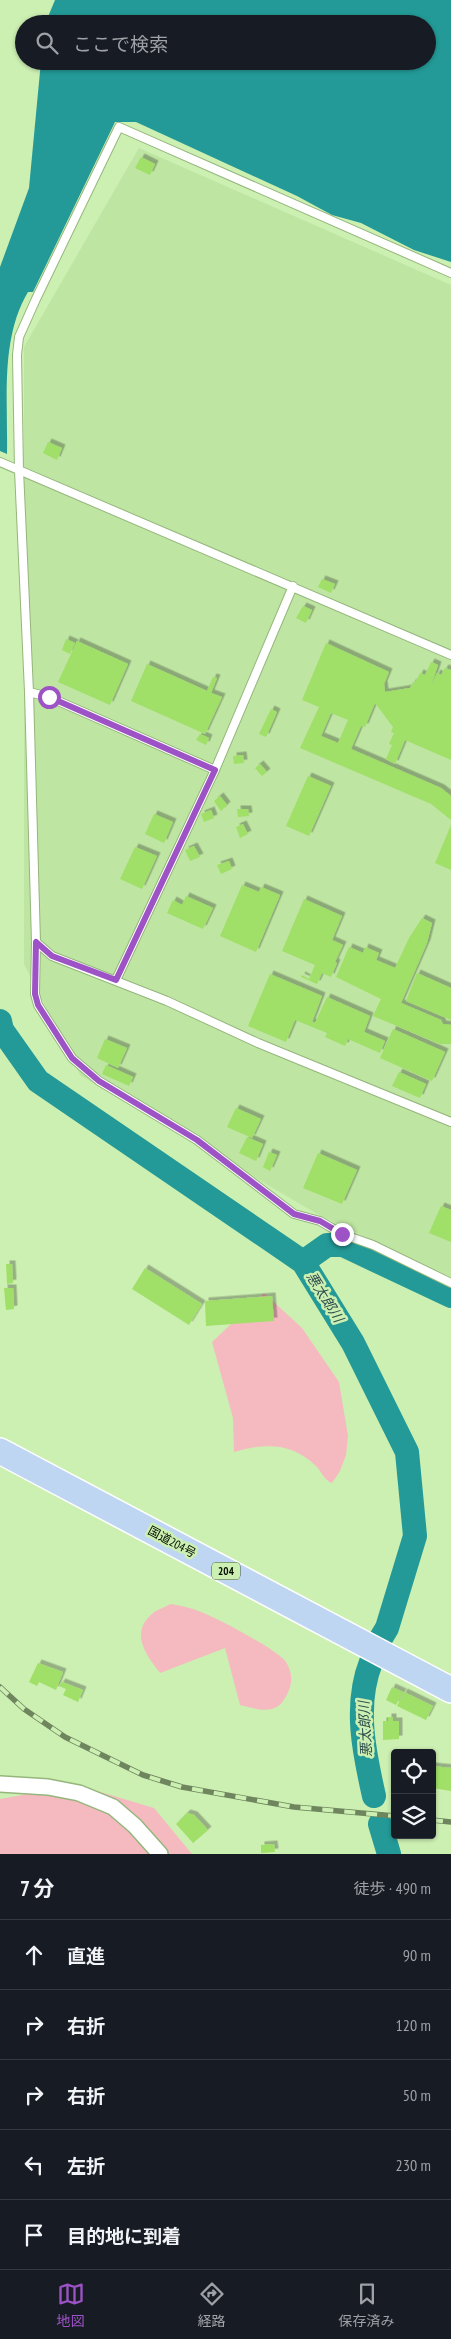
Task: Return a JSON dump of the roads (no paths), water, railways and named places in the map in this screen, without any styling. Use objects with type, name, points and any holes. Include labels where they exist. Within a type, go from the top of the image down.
[{"type":"highway","name":"国道204号","points":[[0,1451],[451,1690]]},
{"type":"street","points":[[0,1784],[48,1787],[79,1793],[113,1807],[135,1826],[160,1854]]},
{"type":"lane","points":[[451,273],[119,128],[19,337],[17,355],[19,470],[29,692],[36,942],[35,994],[38,1005],[72,1058],[92,1075],[197,1140],[294,1214],[320,1221],[342,1234],[373,1245],[451,1283]]},
{"type":"lane","points":[[0,462],[451,655]]},
{"type":"lane","points":[[116,980],[215,770],[293,586]]},
{"type":"lane","points":[[29,692],[49,697],[215,770]]},
{"type":"lane","points":[[36,942],[52,956],[116,980],[258,1043],[451,1122]]},
{"type":"water","points":[[55,0],[451,0],[451,262],[414,250],[361,223],[332,215],[297,196],[136,122],[115,122],[33,292],[28,292],[19,310],[9,350],[7,370],[7,454],[0,451],[0,267],[29,188],[40,70],[436,70],[436,15],[49,15]]},
{"type":"waterway","name":"悪太郎川","points":[[0,1021],[2,1030],[38,1081],[303,1262],[353,1343],[407,1452],[415,1536],[387,1628],[378,1643]]},
{"type":"waterway","points":[[303,1262],[327,1245],[343,1245],[451,1296]]},
{"type":"waterway","name":"悪太郎川","points":[[371,1662],[363,1695],[362,1729],[374,1796]]},
{"type":"waterway","name":"悪太郎川","points":[[380,1824],[389,1854]]},
{"type":"railway","points":[[0,1687],[24,1709],[65,1737],[143,1775],[182,1787],[294,1807],[391,1816]]},
{"type":"railway","points":[[436,1820],[451,1822]]}]
